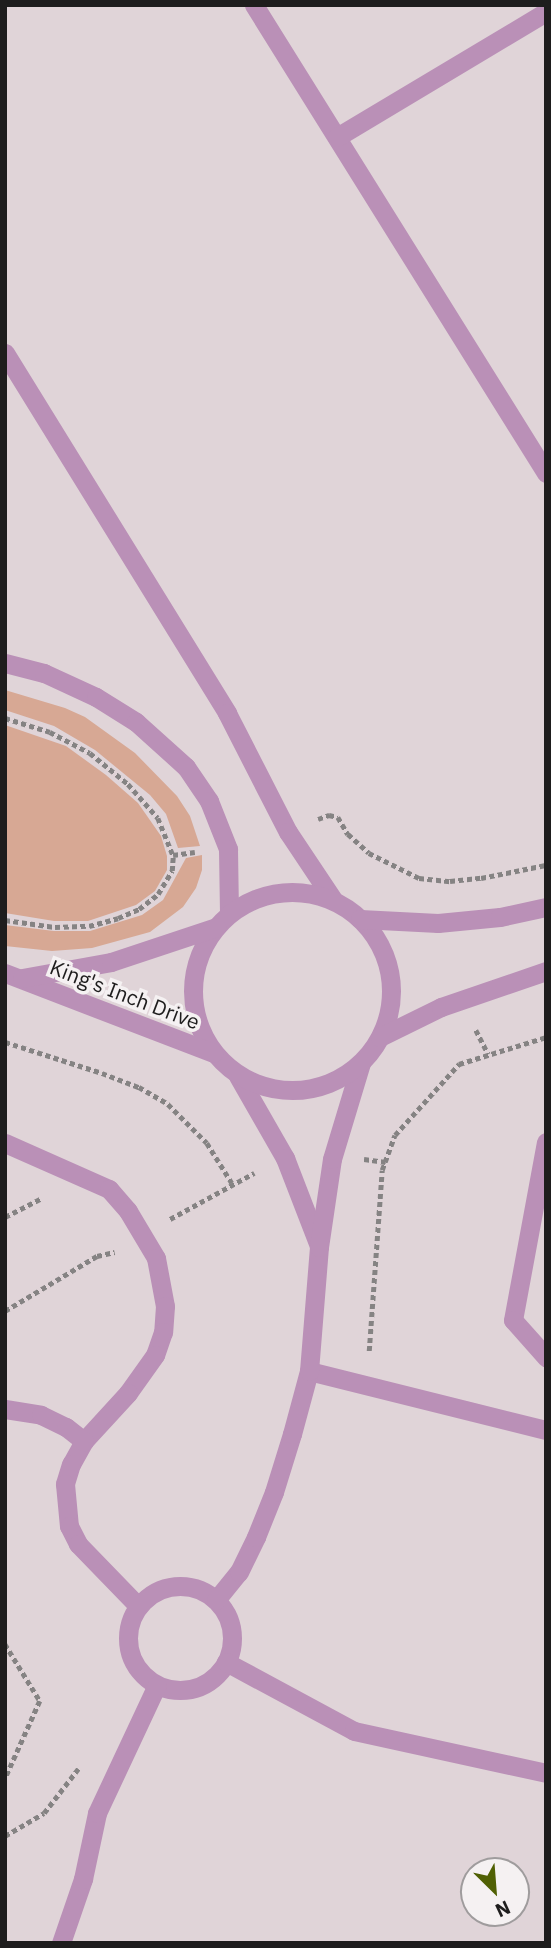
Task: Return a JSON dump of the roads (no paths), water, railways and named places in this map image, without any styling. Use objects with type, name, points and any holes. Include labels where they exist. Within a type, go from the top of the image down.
[{"type":"street","points":[[254,5],[546,472]]},
{"type":"street","points":[[337,137],[546,12]]},
{"type":"street","points":[[5,353],[227,713],[288,832],[334,901]]},
{"type":"street","points":[[5,663],[44,673],[96,697],[136,722],[186,766],[209,801],[228,849],[223,920]]},
{"type":"street","name":"King's Inch Drive","points":[[13,976],[111,962],[223,920],[270,894],[303,893],[334,901],[360,919],[380,944],[390,975],[390,1006],[380,1037],[361,1063],[335,1082],[304,1090],[270,1088],[238,1076],[214,1053],[197,1023],[192,989],[199,956],[223,920]]},
{"type":"street","points":[[360,919],[438,923],[500,917],[546,907]]},
{"type":"street","name":"King's Inch Drive","points":[[380,1037],[441,1007],[546,971]]},
{"type":"street","name":"King's Inch Drive","points":[[13,976],[214,1053]]},
{"type":"street","points":[[216,1600],[239,1572],[274,1492],[309,1371],[319,1247],[332,1159],[361,1063]]},
{"type":"street","points":[[238,1076],[285,1158],[319,1247]]},
{"type":"street","points":[[546,1142],[513,1320],[546,1357]]},
{"type":"street","points":[[5,1143],[109,1189],[144,1234],[163,1280],[163,1332],[155,1355],[128,1393],[83,1441],[71,1464],[65,1484],[69,1526],[78,1544],[138,1606]]},
{"type":"street","points":[[309,1371],[546,1430]]},
{"type":"street","points":[[5,1409],[41,1415],[66,1427],[83,1441]]},
{"type":"street","points":[[182,1586],[200,1590],[216,1600],[231,1627],[232,1645],[226,1662],[216,1676],[201,1685],[184,1690],[157,1685],[137,1668],[128,1641],[130,1623],[138,1606],[152,1594],[182,1586]]},
{"type":"street","points":[[226,1662],[354,1731],[546,1773]]},
{"type":"street","points":[[61,1943],[80,1890],[97,1814],[157,1685]]}]
